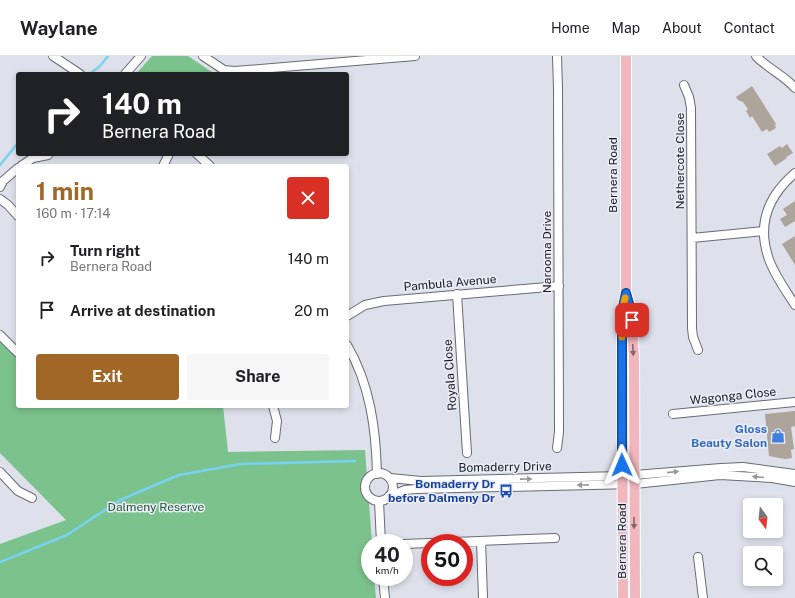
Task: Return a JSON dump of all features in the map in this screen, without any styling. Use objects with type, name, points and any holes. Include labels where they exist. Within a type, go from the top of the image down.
[{"type":"main road","name":"Bernera Road","points":[[623,598],[622,312],[626,293],[626,56]]},
{"type":"main road","name":"Bernera Road","points":[[626,293],[631,311],[634,357],[635,598]]},
{"type":"street","points":[[53,56],[77,72]]},
{"type":"street","points":[[127,72],[141,56]]},
{"type":"street","points":[[203,56],[224,70],[235,71],[379,57],[415,56]]},
{"type":"street","name":"Narooma Drive","points":[[557,56],[559,286],[559,432],[557,448]]},
{"type":"street","points":[[756,56],[763,63],[786,79],[795,88]]},
{"type":"street","name":"Nethercote Close","points":[[684,85],[689,97],[691,108],[692,328],[693,337],[698,350]]},
{"type":"street","points":[[24,164],[33,158],[43,156]]},
{"type":"street","points":[[199,156],[208,164]]},
{"type":"street","points":[[0,187],[3,181],[16,170]]},
{"type":"street","points":[[795,173],[779,188],[771,200],[764,231],[770,262],[795,305]]},
{"type":"street","points":[[0,199],[16,214]]},
{"type":"street","points":[[692,238],[764,231]]},
{"type":"street","name":"Pambula Avenue","points":[[349,315],[360,308],[377,302],[559,286]]},
{"type":"street","name":"Royala Close","points":[[457,294],[467,453]]},
{"type":"street","points":[[0,335],[16,351]]},
{"type":"street","points":[[349,349],[358,367],[370,403],[374,425],[377,474]]},
{"type":"street","name":"Wagonga Close","points":[[673,414],[795,402]]},
{"type":"street","points":[[274,408],[277,421],[275,438]]},
{"type":"street","points":[[634,480],[721,468],[743,467],[795,474]]},
{"type":"street","points":[[0,472],[18,492],[32,498]]},
{"type":"street","points":[[377,474],[385,475],[390,478],[392,483],[393,489],[385,500],[379,501],[370,498],[366,494],[366,482],[369,477],[377,474]]},
{"type":"street","points":[[622,480],[720,475],[750,476],[795,482]]},
{"type":"street","name":"Bomaderry Drive","points":[[390,478],[421,481],[622,480]]},
{"type":"street","name":"Bomaderry Drive","points":[[389,496],[406,490],[416,489],[622,480]]},
{"type":"street","points":[[379,501],[381,534]]},
{"type":"street","points":[[413,544],[555,538]]},
{"type":"street","points":[[481,541],[483,598]]},
{"type":"street","points":[[698,557],[703,598]]},
{"type":"street","points":[[384,586],[385,598]]},
{"type":"green space","points":[[152,56],[188,56],[212,72],[138,72]]},
{"type":"green space","name":"Dalmeny Reserve","points":[[0,340],[16,357],[16,408],[223,408],[228,452],[365,450],[371,534],[361,534],[361,586],[375,586],[376,598],[0,598],[0,544],[66,520],[0,453]]},
{"type":"building","points":[[752,86],[776,124],[776,128],[769,132],[767,129],[762,132],[752,116],[750,118],[746,111],[748,109],[743,102],[738,100],[736,97]]},
{"type":"building","points":[[787,144],[793,153],[775,166],[767,154],[780,146],[782,148]]},
{"type":"building","points":[[795,201],[795,221],[785,227],[780,219],[787,215],[783,209]]},
{"type":"building","points":[[795,236],[795,265],[782,244]]},
{"type":"building","points":[[795,411],[795,426],[791,427],[794,449],[791,450],[792,458],[785,459],[769,456],[765,414]]},
{"type":"waterway","points":[[92,72],[100,66],[108,56]]},
{"type":"waterway","points":[[0,165],[16,145]]},
{"type":"waterway","points":[[0,562],[67,535],[120,500],[179,475],[241,464],[355,461]]},
{"type":"slow traffic","points":[[622,337],[622,312],[625,298]]},
{"type":"place","name":"Gloss Beauty Salon","points":[[778,436]]},
{"type":"place","name":"Bomaderry Dr before Dalmeny Dr","points":[[506,491]]},
{"type":"route","points":[[622,465],[622,312],[626,293],[632,320]]}]
